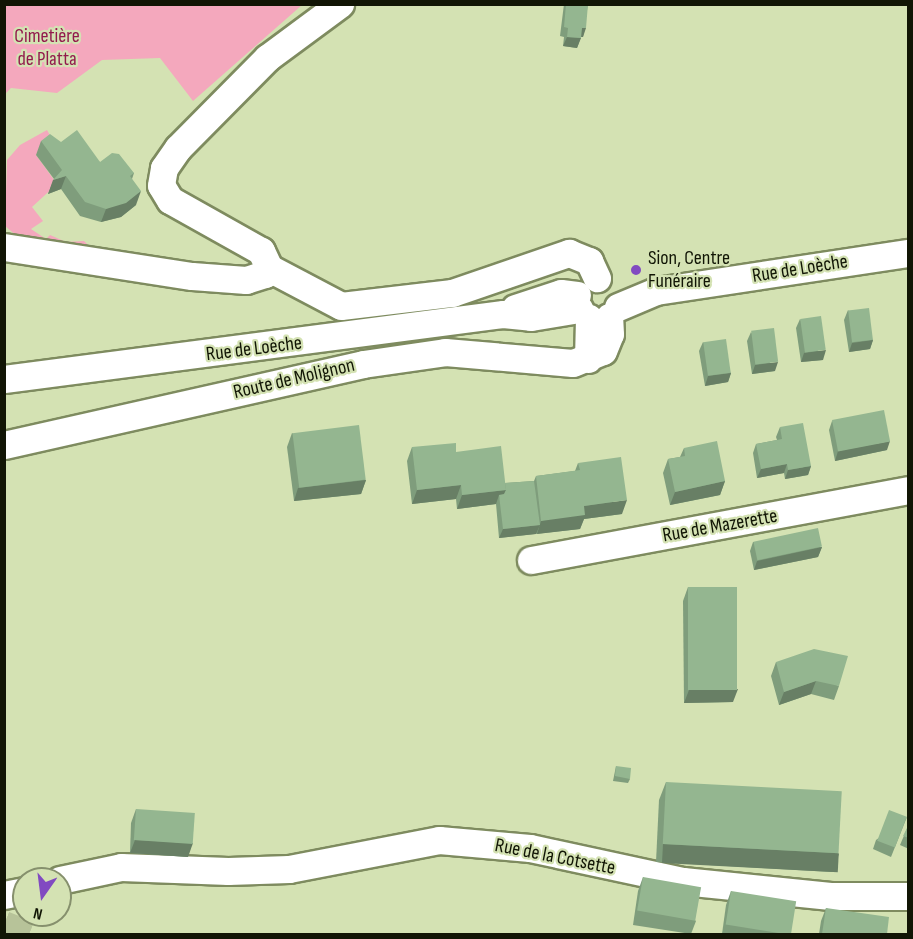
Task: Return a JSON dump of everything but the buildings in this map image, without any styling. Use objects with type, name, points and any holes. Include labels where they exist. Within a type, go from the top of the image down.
[{"type":"street","points":[[340,4],[260,64],[178,148],[164,168],[161,185],[170,200],[261,252],[269,268],[324,299],[352,306],[452,293],[561,254],[575,257],[573,269],[596,300]]},
{"type":"street","points":[[4,247],[202,276],[246,280],[257,278],[269,268]]},
{"type":"street","name":"Rue de Loèche","points":[[4,380],[503,314],[531,317],[596,300],[909,254]]},
{"type":"street","name":"Route de Molignon","points":[[4,445],[363,363],[445,352],[562,362],[588,358],[603,351],[610,334],[596,300]]},
{"type":"street","name":"Rue de Mazerette","points":[[531,560],[909,490]]},
{"type":"street","name":"Rue de la Cotsette","points":[[72,877],[121,867],[228,871],[289,869],[439,840],[530,848],[683,881],[830,896],[909,896]]},
{"type":"green space","name":"Cimetière de Platta","points":[[5,4],[302,5],[193,101],[160,58],[102,60],[57,93],[11,88],[5,94]]},
{"type":"green space","points":[[47,130],[56,146],[36,155],[57,184],[32,207],[43,221],[31,229],[46,239],[50,235],[66,242],[84,241],[88,245],[86,250],[18,237],[5,226],[7,160],[20,145]]},
{"type":"tunnel","points":[[4,924],[29,934]]},
{"type":"place","name":"Sion, Centre Funéraire","points":[[636,270]]}]
